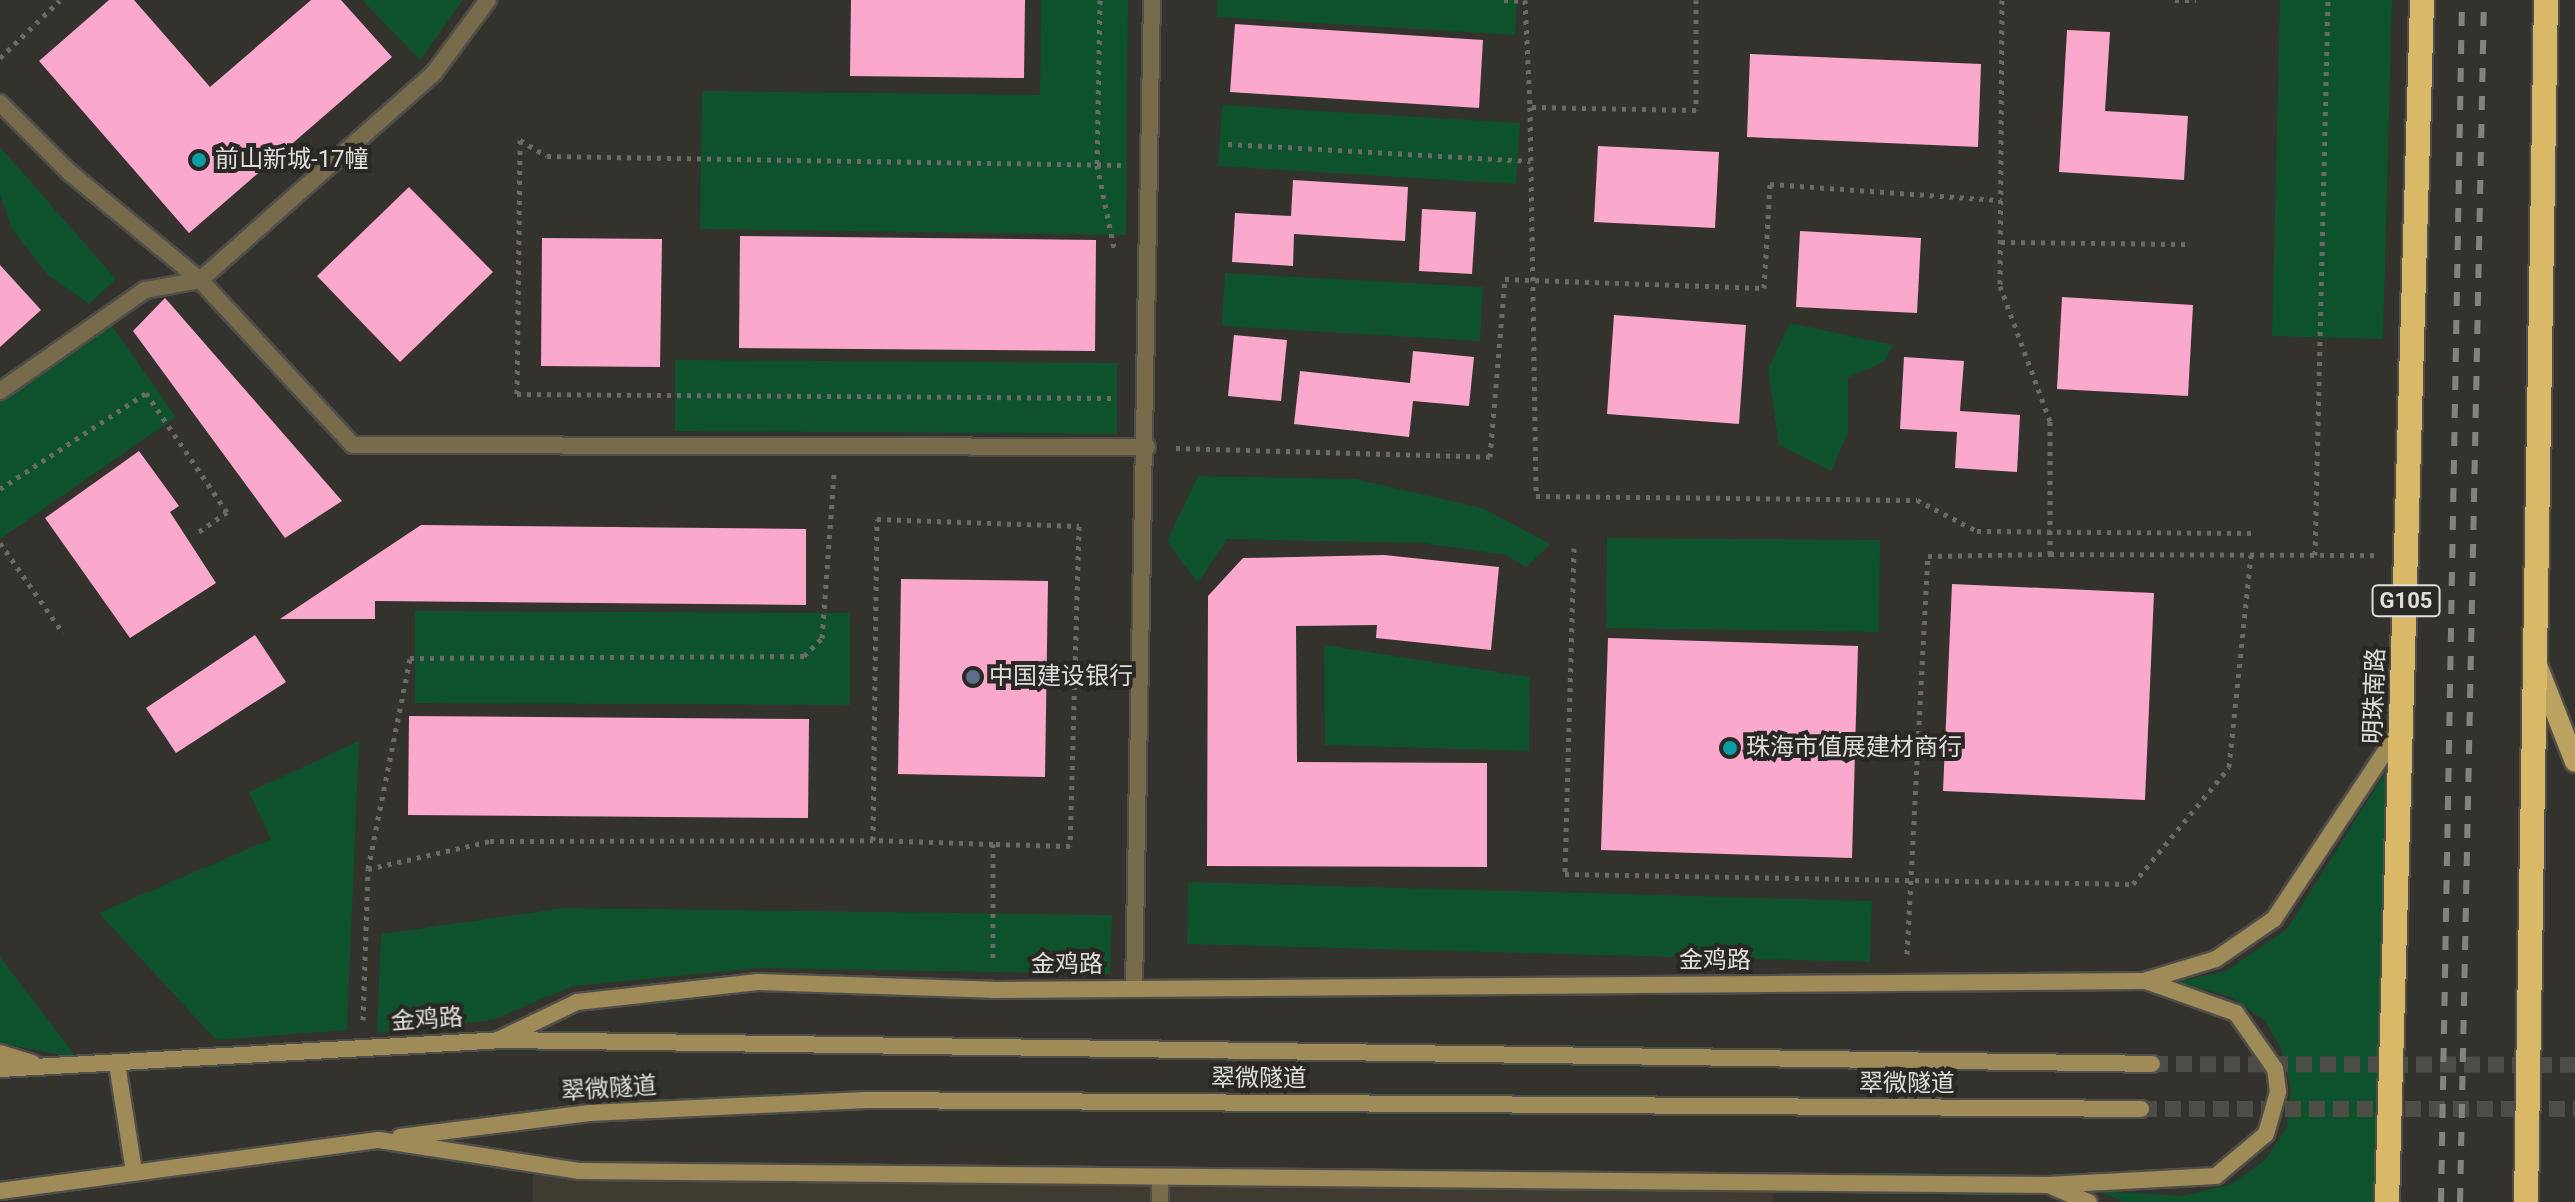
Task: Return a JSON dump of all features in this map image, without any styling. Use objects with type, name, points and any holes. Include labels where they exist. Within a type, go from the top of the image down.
[{"type":"highway","name":"明珠南路","points":[[2387,1202],[2422,0]]},
{"type":"highway","points":[[2526,1202],[2546,0]]},
{"type":"main road","points":[[2535,659],[2575,762]]},
{"type":"main road","points":[[2144,981],[2216,959],[2274,919],[2402,726]]},
{"type":"main road","points":[[0,1191],[379,1140],[579,1171],[1160,1180],[2048,1185],[2194,1181],[2236,1166],[2266,1134],[2278,1092],[2275,1069],[2253,1028],[2215,1002],[2144,981]]},
{"type":"main road","name":"金鸡路","points":[[0,1069],[498,1040],[577,1002],[758,982],[993,990],[2144,981]]},
{"type":"main road","name":"翠微隧道","points":[[498,1040],[2152,1064]]},
{"type":"main road","points":[[0,1053],[50,1068]]},
{"type":"main road","points":[[117,1064],[134,1171]]},
{"type":"main road","name":"翠微隧道","points":[[379,1140],[589,1113],[866,1100],[2141,1109]]},
{"type":"main road","points":[[12,1202],[45,1183]]},
{"type":"main road","points":[[2048,1185],[2089,1202]]},
{"type":"street","points":[[0,391],[145,290],[200,280],[434,73],[488,0]]},
{"type":"street","points":[[1134,989],[1147,447],[1152,0]]},
{"type":"street","points":[[0,103],[69,172],[200,280],[353,445],[1147,447]]},
{"type":"street","points":[[1160,1180],[1160,1202]]},
{"type":"path","points":[[0,58],[60,0]]},
{"type":"path","points":[[1100,0],[1097,165],[1114,264]]},
{"type":"path","points":[[1504,0],[1525,0],[1530,107],[1536,496],[1917,500],[1977,531],[2251,533]]},
{"type":"path","points":[[1530,107],[1696,110],[1696,0]]},
{"type":"path","points":[[2002,0],[2000,286],[2050,421],[2050,554]]},
{"type":"path","points":[[2175,0],[2196,0]]},
{"type":"path","points":[[2315,555],[2328,0]]},
{"type":"path","points":[[1111,388],[1111,403],[517,394],[520,140],[547,156],[1150,166]]},
{"type":"path","points":[[1228,144],[1531,161]]},
{"type":"path","points":[[1147,447],[1490,457],[1505,279],[1764,288],[1770,184],[2001,200]]},
{"type":"path","points":[[2001,242],[2186,244]]},
{"type":"path","points":[[0,489],[146,393],[227,512],[194,535]]},
{"type":"path","points":[[362,1048],[368,869],[410,658],[804,656],[822,638],[836,447]]},
{"type":"path","points":[[368,869],[490,841],[873,840],[1070,846],[1079,526],[877,519],[873,840]]},
{"type":"path","points":[[0,543],[63,633]]},
{"type":"path","points":[[1574,548],[1565,874],[2133,884],[2229,767],[2251,555]]},
{"type":"path","points":[[1905,983],[1928,556],[2407,555]]},
{"type":"path","points":[[993,844],[993,990]]},
{"type":"shaded area","points":[[533,1173],[1156,1186],[1157,1202],[533,1202]]},
{"type":"shaded area","points":[[1163,1184],[1774,1187],[1773,1202],[1163,1202]]},
{"type":"green space","points":[[362,0],[463,0],[420,60]]},
{"type":"green space","points":[[1041,0],[1128,0],[1126,235],[700,229],[702,91],[1040,95]]},
{"type":"green space","points":[[1218,0],[1517,0],[1515,35],[1217,17]]},
{"type":"green space","points":[[2280,0],[2392,0],[2383,339],[2272,336]]},
{"type":"green space","points":[[1222,105],[1520,123],[1516,184],[1218,166]]},
{"type":"green space","points":[[0,147],[116,279],[89,304],[48,275],[12,229],[0,195]]},
{"type":"green space","points":[[1225,273],[1483,287],[1480,341],[1222,326]]},
{"type":"green space","points":[[1790,323],[1893,345],[1885,361],[1848,378],[1848,433],[1831,471],[1779,445],[1768,369]]},
{"type":"green space","points":[[111,325],[176,417],[0,539],[0,403]]},
{"type":"green space","points":[[675,360],[1117,363],[1117,434],[675,431]]},
{"type":"green space","points":[[1198,476],[1355,479],[1482,508],[1551,544],[1526,567],[1506,555],[1423,543],[1227,539],[1198,583],[1167,541]]},
{"type":"green space","points":[[1607,538],[1880,540],[1879,632],[1606,628]]},
{"type":"green space","points":[[415,611],[850,613],[850,705],[415,703]]},
{"type":"green space","points":[[1324,645],[1530,677],[1529,751],[1325,745]]},
{"type":"green space","points":[[359,741],[347,1030],[216,1040],[99,913],[271,839],[249,792]]},
{"type":"green space","points":[[2393,760],[2377,1202],[2126,1202],[2097,1191],[2183,1196],[2231,1184],[2264,1161],[2286,1129],[2291,1088],[2280,1046],[2265,1021],[2232,997],[2176,982],[2226,971],[2287,929]]},
{"type":"green space","points":[[1188,882],[1872,901],[1870,962],[1187,944]]},
{"type":"green space","points":[[564,908],[1112,915],[1110,974],[759,968],[573,986],[492,1020],[377,1033],[381,934]]},
{"type":"green space","points":[[0,957],[77,1058],[0,1043]]},
{"type":"building","name":"前山新城-17幢","points":[[109,0],[134,0],[210,87],[311,0],[341,0],[392,57],[189,233],[39,61]]},
{"type":"building","points":[[851,0],[1025,0],[1024,78],[850,76]]},
{"type":"building","points":[[1235,24],[1483,40],[1479,108],[1230,92]]},
{"type":"building","points":[[2067,30],[2110,32],[2105,111],[2188,116],[2184,180],[2059,172]]},
{"type":"building","points":[[1750,54],[1981,64],[1978,147],[1747,137]]},
{"type":"building","points":[[1598,146],[1719,152],[1715,228],[1594,222]]},
{"type":"building","points":[[1293,180],[1408,187],[1405,241],[1294,234],[1293,266],[1232,262],[1235,213],[1291,216]]},
{"type":"building","points":[[409,187],[493,272],[400,362],[317,276]]},
{"type":"building","points":[[1422,209],[1476,212],[1472,274],[1419,271]]},
{"type":"building","points":[[1800,231],[1921,238],[1917,313],[1796,307]]},
{"type":"building","points":[[740,236],[1096,240],[1095,351],[739,348]]},
{"type":"building","points":[[542,238],[662,239],[660,367],[541,366]]},
{"type":"building","points":[[0,265],[41,310],[0,347]]},
{"type":"building","points":[[2062,297],[2193,305],[2188,396],[2057,389]]},
{"type":"building","points":[[165,298],[342,501],[285,538],[133,331]]},
{"type":"building","points":[[1614,315],[1746,325],[1739,424],[1607,414]]},
{"type":"building","points":[[1234,335],[1287,340],[1281,401],[1228,396]]},
{"type":"building","points":[[1413,351],[1474,357],[1469,406],[1413,401],[1409,437],[1294,424],[1300,371],[1410,383]]},
{"type":"building","points":[[1904,357],[1964,361],[1960,411],[2020,415],[2017,472],[1955,468],[1957,432],[1900,429]]},
{"type":"building","points":[[139,451],[179,506],[170,512],[216,583],[130,638],[45,518]]},
{"type":"building","points":[[421,525],[806,529],[806,605],[375,601],[375,619],[280,619]]},
{"type":"building","points":[[1384,555],[1499,567],[1491,650],[1376,638],[1377,625],[1296,626],[1297,762],[1487,763],[1487,867],[1207,866],[1208,596],[1243,558]]},
{"type":"building","name":"中国建设银行","points":[[901,579],[1048,581],[1045,777],[898,774]]},
{"type":"building","points":[[1952,584],[2154,593],[2145,800],[1943,791]]},
{"type":"building","points":[[255,635],[286,682],[176,753],[146,708]]},
{"type":"building","name":"珠海市值展建材商行","points":[[1608,638],[1858,646],[1852,858],[1601,850]]},
{"type":"building","points":[[409,716],[809,719],[808,818],[408,815]]},
{"type":"tunnel","points":[[2152,1064],[2575,1065]]},
{"type":"tunnel","points":[[2141,1109],[2575,1109]]},
{"type":"railway","points":[[2441,1202],[2462,0]]},
{"type":"railway","points":[[2460,1202],[2484,0]]},
{"type":"place","name":"前山新城-17幢","points":[[199,160]]},
{"type":"place","name":"中国建设银行","points":[[973,677]]},
{"type":"place","name":"珠海市值展建材商行","points":[[1730,748]]}]
